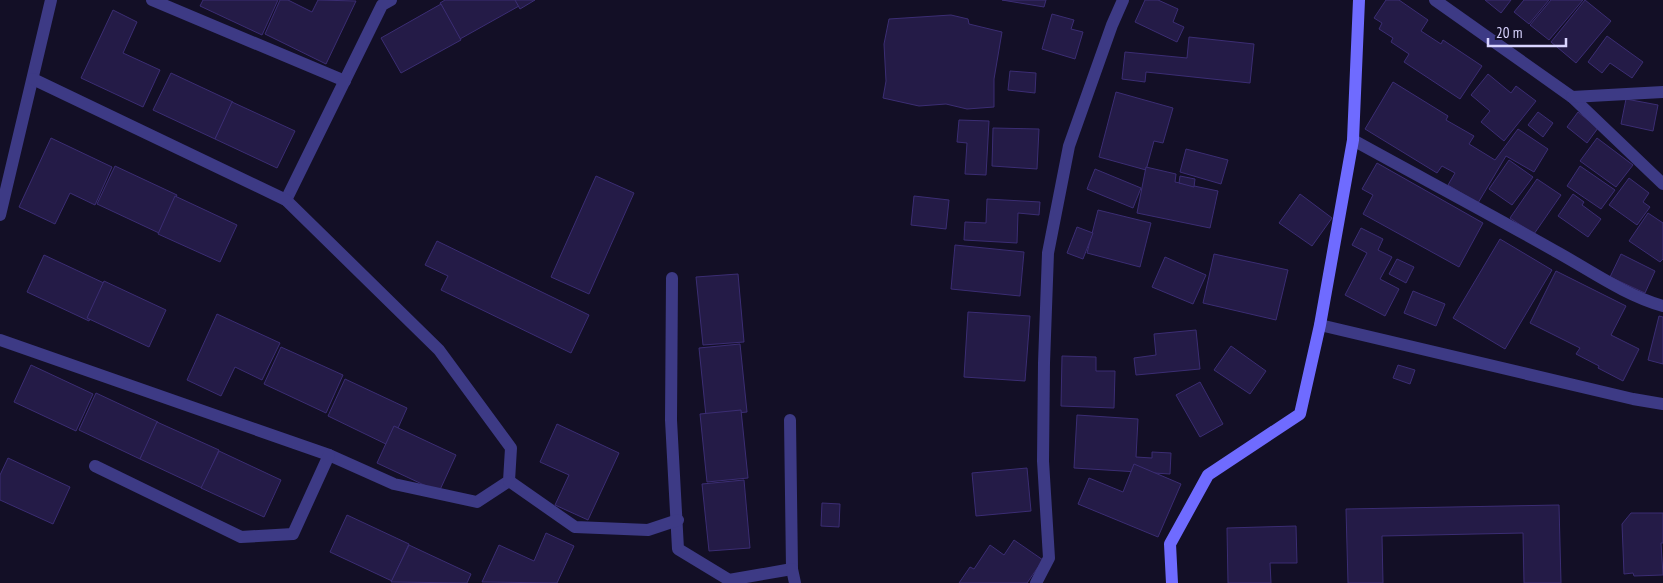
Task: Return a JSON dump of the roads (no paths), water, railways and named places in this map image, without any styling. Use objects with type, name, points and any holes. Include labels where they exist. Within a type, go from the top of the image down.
[{"type":"street","points":[[0,215],[51,0]]},
{"type":"street","points":[[152,0],[170,4],[345,81]]},
{"type":"street","points":[[1036,583],[1049,558],[1043,461],[1048,253],[1069,146],[1112,25],[1123,0]]},
{"type":"street","points":[[1172,583],[1170,544],[1208,475],[1300,414],[1320,325],[1353,140],[1359,0]]},
{"type":"street","points":[[1435,0],[1572,97],[1663,184]]},
{"type":"street","points":[[286,200],[345,81],[381,2]]},
{"type":"street","points":[[33,80],[286,200],[439,350],[511,448],[509,481]]},
{"type":"street","points":[[1572,97],[1663,92]]},
{"type":"street","points":[[1353,140],[1548,246],[1602,279],[1646,301],[1663,306]]},
{"type":"street","points":[[672,278],[670,420],[678,520],[678,549],[729,580],[792,569]]},
{"type":"street","points":[[1320,325],[1633,399],[1663,404]]},
{"type":"street","points":[[0,340],[329,455],[394,484],[477,502],[509,481]]},
{"type":"street","points":[[790,420],[792,569],[795,583]]},
{"type":"street","points":[[95,466],[241,537],[293,534],[329,455]]},
{"type":"street","points":[[509,481],[575,527],[648,530],[678,520]]}]
